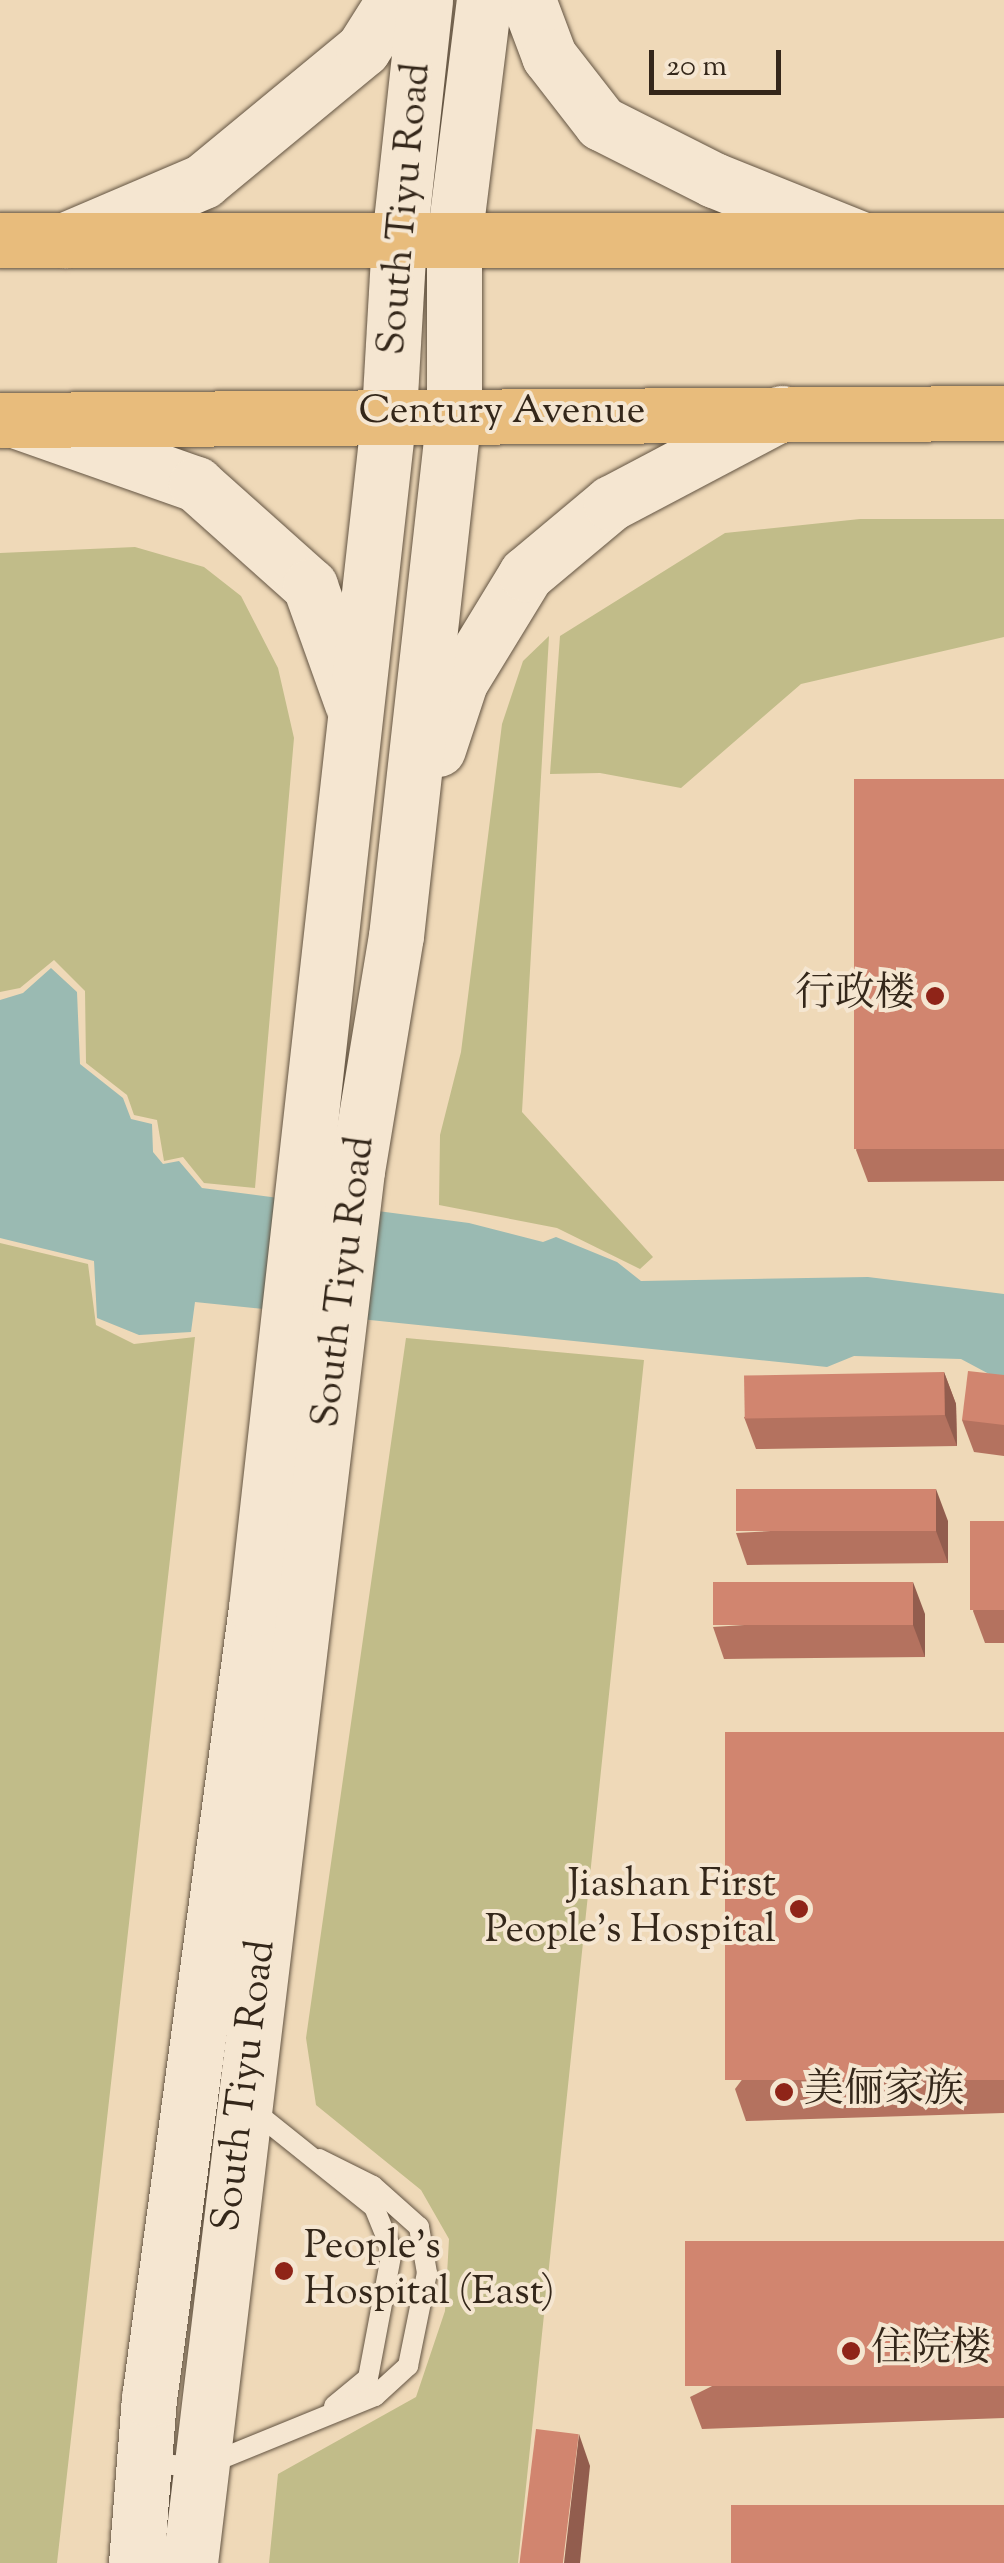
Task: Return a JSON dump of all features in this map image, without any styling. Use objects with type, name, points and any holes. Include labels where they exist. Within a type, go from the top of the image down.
[{"type":"main road","points":[[65,240],[203,180],[363,50],[394,0]]},
{"type":"main road","name":"South Tiyu Road","points":[[190,2563],[245,2104],[308,1369],[331,1170],[348,783],[388,413],[399,240],[425,0]]},
{"type":"main road","name":"South Tiyu Road","points":[[331,1170],[407,842],[454,413],[454,240],[484,0]]},
{"type":"main road","points":[[528,0],[549,56],[601,123],[714,180],[863,240]]},
{"type":"main road","points":[[0,240],[1004,240]]},
{"type":"main road","name":"Century Avenue","points":[[6,419],[388,413],[1004,412]]},
{"type":"main road","points":[[407,842],[460,682],[526,574],[611,503],[782,413]]},
{"type":"main road","points":[[6,419],[196,484],[310,586],[353,707],[348,783]]},
{"type":"main road","name":"South Tiyu Road","points":[[136,2563],[143,2463],[308,1369]]},
{"type":"lane","points":[[245,2104],[319,2159],[374,2207],[392,2251],[368,2378],[317,2421]]},
{"type":"lane","points":[[143,2463],[201,2467],[375,2396],[408,2366],[428,2273],[419,2227],[373,2186],[319,2159]]},
{"type":"shaded area","points":[[860,519],[1004,519],[1004,637],[801,684],[681,788],[600,773],[550,774],[560,636],[725,533]]},
{"type":"shaded area","points":[[135,547],[204,567],[241,596],[278,668],[294,738],[255,1188],[204,1183],[183,1157],[164,1161],[157,1120],[134,1115],[127,1095],[86,1063],[85,991],[54,960],[20,988],[0,992],[0,553]]},
{"type":"shaded area","points":[[549,636],[522,1112],[653,1257],[640,1269],[557,1228],[439,1205],[440,1135],[461,1052],[502,724],[523,661]]},
{"type":"shaded area","points":[[0,1243],[88,1264],[96,1325],[134,1344],[195,1337],[57,2563],[0,2563]]},
{"type":"shaded area","points":[[406,1338],[644,1360],[518,2563],[269,2563],[278,2474],[416,2397],[445,2311],[449,2239],[421,2190],[316,2105],[306,2038]]},
{"type":"water","points":[[51,968],[77,992],[80,1064],[123,1098],[131,1119],[152,1124],[153,1152],[163,1164],[179,1161],[202,1188],[469,1223],[543,1242],[556,1237],[617,1262],[641,1281],[868,1277],[1004,1294],[1004,1382],[961,1359],[854,1356],[827,1367],[195,1302],[191,1332],[139,1335],[97,1318],[94,1261],[0,1238],[0,1000],[23,993]]},
{"type":"building","name":"行政楼","points":[[854,779],[1004,779],[1004,1149],[854,1149]]},
{"type":"building","points":[[968,1371],[1004,1375],[1004,1425],[962,1420]]},
{"type":"building","points":[[944,1372],[945,1415],[745,1418],[744,1375]]},
{"type":"building","points":[[736,1489],[936,1489],[936,1531],[736,1531]]},
{"type":"building","points":[[970,1521],[1004,1521],[1004,1610],[970,1610]]},
{"type":"building","points":[[713,1582],[913,1582],[913,1625],[713,1625]]},
{"type":"building","points":[[725,1732],[1004,1732],[1004,2080],[725,2080]]},
{"type":"building","name":"住院楼","points":[[685,2241],[1004,2241],[1004,2386],[685,2386]]},
{"type":"building","points":[[536,2429],[579,2434],[563,2563],[520,2563]]},
{"type":"building","points":[[731,2505],[1004,2505],[1004,2563],[731,2563]]},
{"type":"place","name":"行政楼","points":[[935,996]]},
{"type":"place","name":"Jiashan First People's Hospital","points":[[799,1909]]},
{"type":"place","name":"美俪家族","points":[[784,2092]]},
{"type":"place","name":"People's Hospital (East)","points":[[284,2271]]},
{"type":"place","name":"住院楼","points":[[851,2351]]}]
